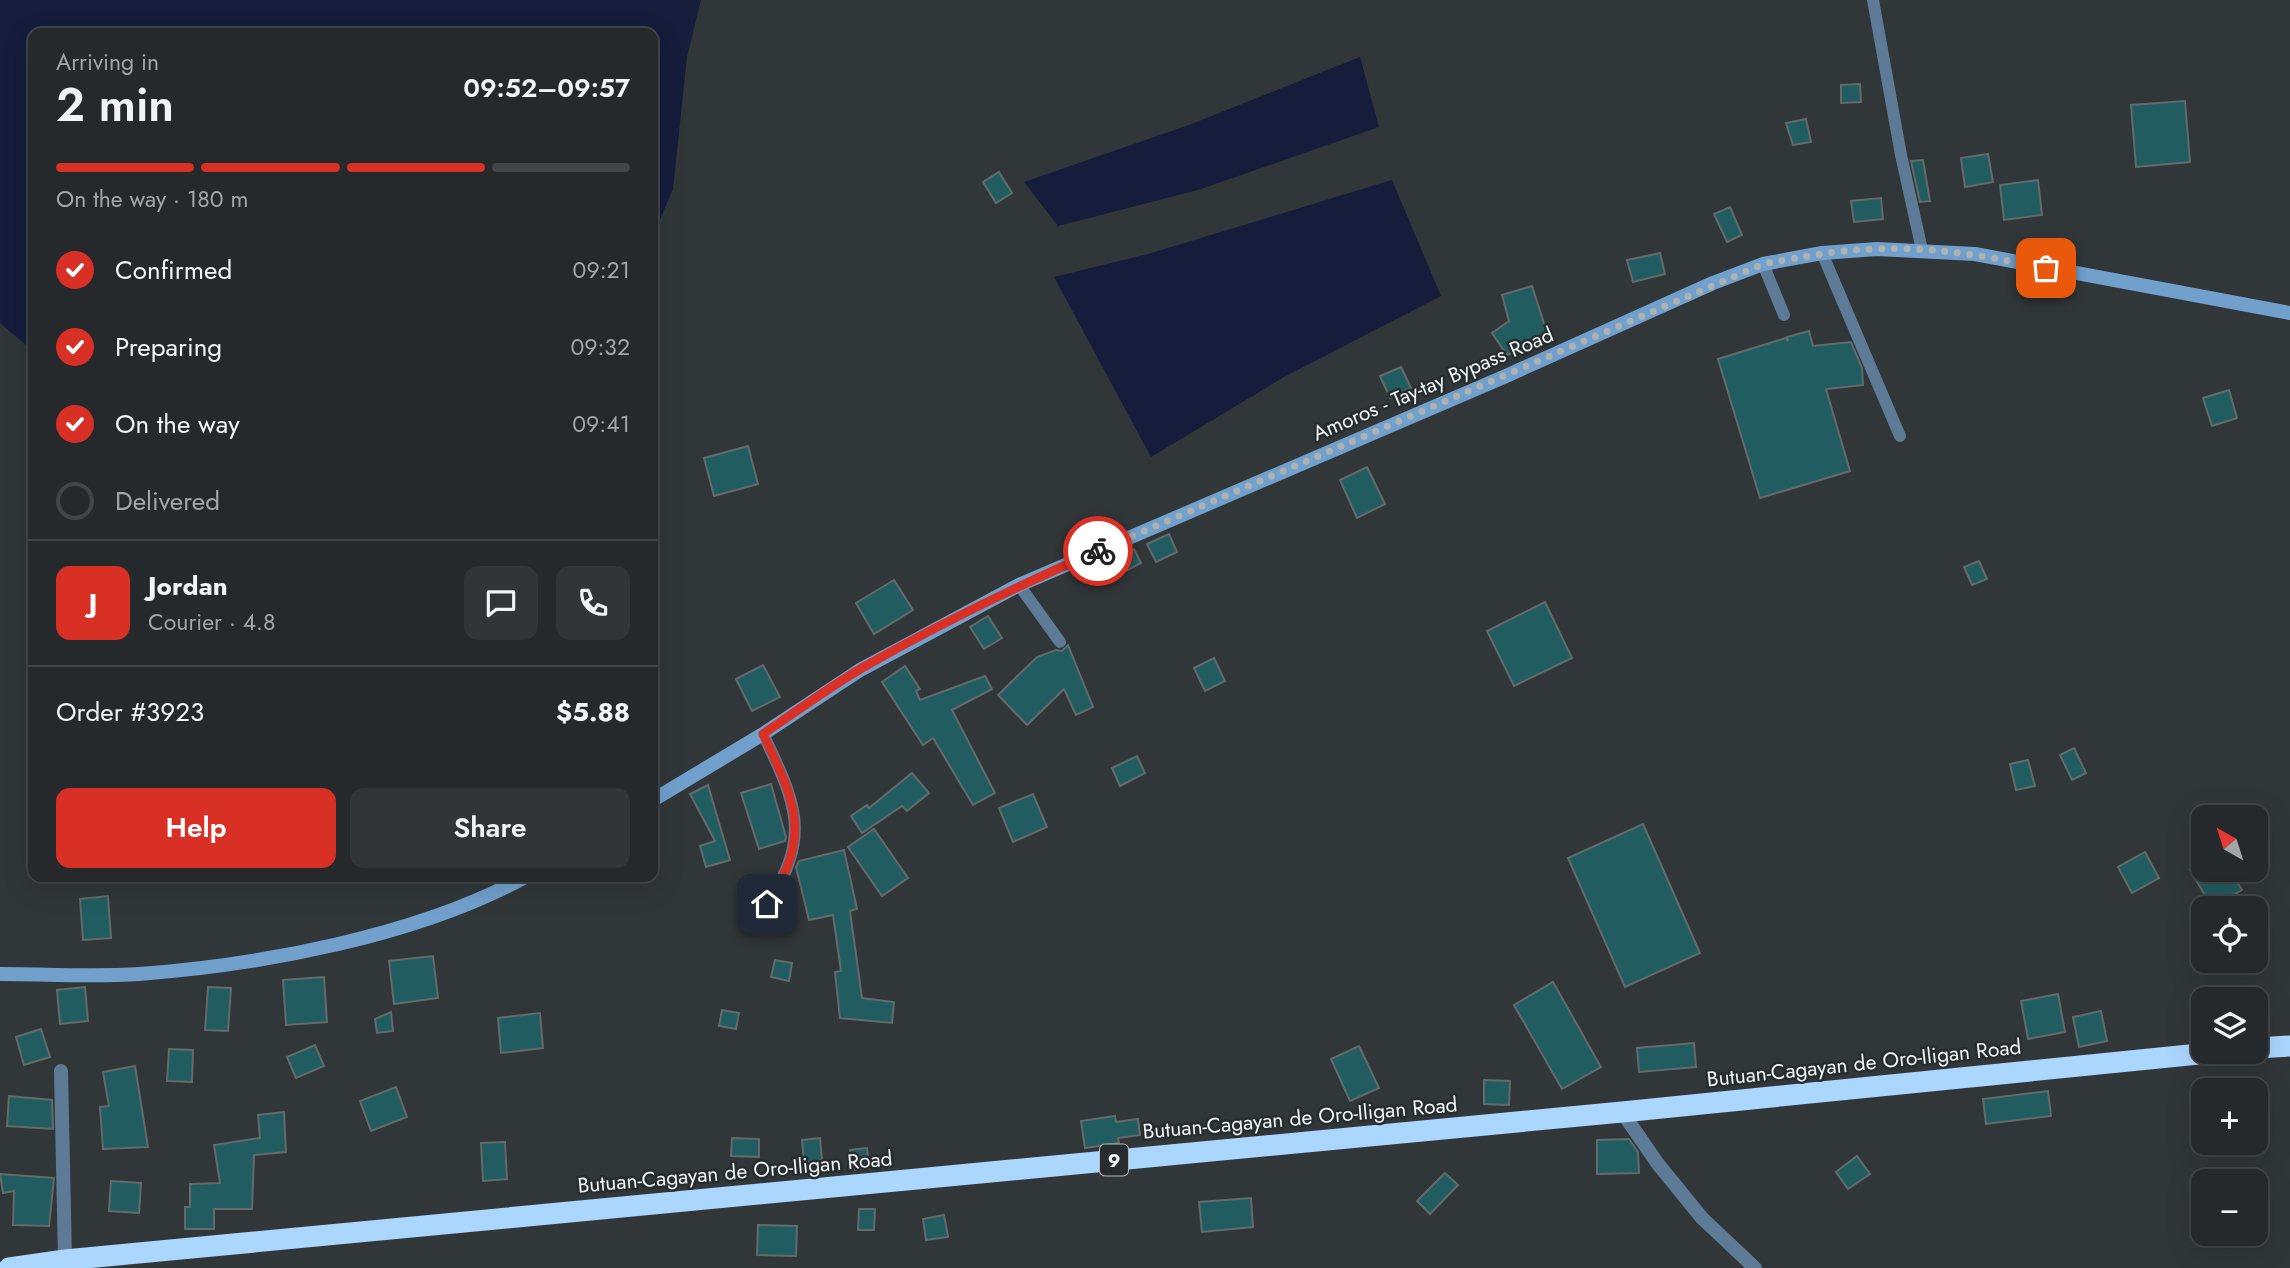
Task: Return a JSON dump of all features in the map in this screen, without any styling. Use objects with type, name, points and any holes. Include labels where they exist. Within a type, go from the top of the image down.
[{"type":"highway","points":[[2268,1047],[2290,1046]]},
{"type":"highway","name":"Butuan-Cagayan de Oro-Iligan Road","points":[[9,1268],[65,1260],[1622,1112],[2191,1055]]},
{"type":"street","name":"Amoros - Tay-tay Bypass Road","points":[[658,797],[763,734],[859,670],[1019,584],[1763,264],[1822,253],[1877,249],[1975,254],[2290,313]]},
{"type":"street","points":[[0,974],[137,974],[250,962],[352,940],[416,921],[470,902],[514,882]]},
{"type":"street","points":[[61,1070],[65,1260]]},
{"type":"street","points":[[1622,1112],[1658,1164],[1702,1218],[1755,1268]]},
{"type":"lane","points":[[1873,0],[1901,155],[1922,250]]},
{"type":"lane","points":[[1822,253],[1900,436]]},
{"type":"lane","points":[[1763,264],[1784,315]]},
{"type":"lane","points":[[1019,584],[1060,642]]},
{"type":"lane","points":[[763,734],[786,783],[796,820],[786,871],[767,904]]},
{"type":"water","points":[[0,0],[701,0],[687,57],[673,189],[658,224],[658,28],[28,28],[28,347],[0,323]]},
{"type":"water","points":[[1360,57],[1379,127],[1198,190],[1058,226],[1024,182],[1189,125]]},
{"type":"water","points":[[1392,180],[1441,296],[1284,377],[1151,457],[1054,277],[1148,254]]},
{"type":"building","points":[[1860,84],[1861,102],[1841,103],[1841,85]]},
{"type":"building","points":[[2185,101],[2190,162],[2136,167],[2131,105]]},
{"type":"building","points":[[1806,119],[1811,142],[1793,145],[1786,123]]},
{"type":"building","points":[[1988,154],[1993,182],[1965,187],[1961,158]]},
{"type":"building","points":[[1923,160],[1930,201],[1920,202],[1911,161]]},
{"type":"building","points":[[999,172],[1012,193],[996,203],[983,182]]},
{"type":"building","points":[[2038,180],[2042,215],[2004,220],[2000,185]]},
{"type":"building","points":[[1881,198],[1883,219],[1854,222],[1851,201]]},
{"type":"building","points":[[1730,207],[1742,235],[1727,242],[1714,214]]},
{"type":"building","points":[[1660,253],[1665,274],[1633,282],[1627,260]]},
{"type":"building","points":[[1532,286],[1549,339],[1507,355],[1492,333],[1509,321],[1502,295]]},
{"type":"building","points":[[1809,331],[1813,346],[1851,342],[1862,368],[1863,385],[1826,389],[1850,471],[1760,498],[1718,359],[1786,338],[1788,341],[1787,337]]},
{"type":"building","points":[[1401,367],[1411,388],[1390,398],[1380,376]]},
{"type":"building","points":[[2229,390],[2237,418],[2212,426],[2203,398]]},
{"type":"building","points":[[748,446],[758,484],[714,496],[704,458]]},
{"type":"building","points":[[1367,467],[1385,504],[1357,518],[1340,480]]},
{"type":"building","points":[[1169,534],[1177,552],[1156,562],[1147,544]]},
{"type":"building","points":[[1134,549],[1141,563],[1122,573],[1115,558]]},
{"type":"building","points":[[1979,561],[1987,579],[1972,585],[1964,567]]},
{"type":"building","points":[[894,580],[913,610],[874,634],[856,603]]},
{"type":"building","points":[[1545,602],[1572,658],[1514,686],[1487,631]]},
{"type":"building","points":[[988,616],[1002,638],[984,649],[970,627]]},
{"type":"building","points":[[1068,645],[1093,707],[1076,715],[1064,689],[1027,725],[998,695],[1037,657],[1056,650],[1062,651]]},
{"type":"building","points":[[1214,658],[1225,681],[1205,691],[1194,668]]},
{"type":"building","points":[[763,665],[780,697],[752,711],[736,679]]},
{"type":"building","points":[[905,666],[920,689],[916,691],[920,700],[985,676],[992,689],[952,710],[995,793],[973,805],[933,738],[923,745],[882,682]]},
{"type":"building","points":[[2074,748],[2086,773],[2072,780],[2060,755]]},
{"type":"building","points":[[1137,756],[1145,773],[1120,786],[1112,768]]},
{"type":"building","points":[[2028,760],[2035,786],[2016,790],[2010,764]]},
{"type":"building","points":[[912,773],[929,793],[907,811],[902,806],[862,833],[851,816],[867,805],[869,808]]},
{"type":"building","points":[[771,784],[786,837],[785,841],[759,849],[741,793]]},
{"type":"building","points":[[708,785],[730,860],[706,867],[700,846],[715,841],[690,794]]},
{"type":"building","points":[[1033,794],[1047,827],[1013,842],[999,808]]},
{"type":"building","points":[[1643,824],[1700,953],[1625,987],[1568,858]]},
{"type":"building","points":[[874,829],[908,878],[882,896],[848,847]]},
{"type":"building","points":[[844,850],[857,909],[850,911],[862,998],[894,1002],[892,1023],[840,1018],[835,972],[841,971],[833,915],[809,920],[796,867],[799,861]]},
{"type":"building","points":[[2145,852],[2159,878],[2132,893],[2118,867]]},
{"type":"building","points":[[2197,882],[2237,882],[2242,890],[2231,896],[2205,896]]},
{"type":"building","points":[[108,896],[111,938],[83,940],[80,899]]},
{"type":"building","points":[[433,956],[438,998],[394,1004],[389,961]]},
{"type":"building","points":[[775,960],[792,963],[789,981],[771,977]]},
{"type":"building","points":[[324,977],[327,1022],[286,1025],[283,980]]},
{"type":"building","points":[[1553,982],[1601,1067],[1562,1089],[1514,1005]]},
{"type":"building","points":[[85,987],[88,1021],[60,1024],[57,990]]},
{"type":"building","points":[[208,987],[231,988],[228,1031],[205,1030]]},
{"type":"building","points":[[2058,994],[2065,1032],[2028,1039],[2021,1001]]},
{"type":"building","points":[[722,1010],[739,1013],[736,1029],[719,1026]]},
{"type":"building","points":[[2101,1011],[2107,1041],[2079,1047],[2073,1017]]},
{"type":"building","points":[[391,1012],[393,1031],[377,1033],[375,1019]]},
{"type":"building","points":[[540,1013],[543,1048],[501,1053],[498,1018]]},
{"type":"building","points":[[41,1029],[50,1057],[24,1065],[16,1037]]},
{"type":"building","points":[[1694,1043],[1696,1067],[1639,1072],[1637,1048]]},
{"type":"building","points":[[315,1045],[324,1066],[296,1078],[287,1057]]},
{"type":"building","points":[[1359,1046],[1379,1088],[1350,1101],[1331,1059]]},
{"type":"building","points":[[169,1049],[193,1050],[192,1082],[167,1081]]},
{"type":"building","points":[[135,1066],[148,1147],[103,1149],[100,1107],[109,1106],[103,1072]]},
{"type":"building","points":[[1484,1080],[1510,1081],[1509,1105],[1484,1104]]},
{"type":"building","points":[[396,1087],[407,1117],[371,1131],[360,1101]]},
{"type":"building","points":[[2048,1091],[2051,1116],[1986,1124],[1983,1099]]},
{"type":"building","points":[[9,1096],[52,1100],[53,1129],[7,1126]]},
{"type":"building","points":[[284,1112],[286,1152],[254,1155],[252,1209],[214,1209],[214,1229],[185,1229],[185,1207],[190,1207],[190,1184],[220,1183],[214,1145],[260,1138],[258,1115]]},
{"type":"building","points":[[1115,1116],[1116,1122],[1138,1119],[1140,1135],[1118,1138],[1119,1143],[1085,1148],[1081,1121]]},
{"type":"building","points":[[732,1138],[759,1139],[759,1157],[731,1156]]},
{"type":"building","points":[[820,1138],[822,1160],[804,1163],[802,1140]]},
{"type":"building","points":[[1629,1139],[1638,1152],[1639,1173],[1597,1174],[1597,1140]]},
{"type":"building","points":[[505,1142],[507,1179],[483,1181],[481,1143]]},
{"type":"building","points":[[867,1148],[869,1168],[852,1170],[850,1150]]},
{"type":"building","points":[[1857,1156],[1870,1174],[1848,1189],[1836,1172]]},
{"type":"building","points":[[1445,1173],[1458,1185],[1430,1214],[1417,1201]]},
{"type":"building","points":[[0,1174],[54,1178],[49,1226],[13,1225],[14,1191],[3,1193]]},
{"type":"building","points":[[111,1181],[141,1183],[139,1213],[109,1211]]},
{"type":"building","points":[[1251,1198],[1253,1227],[1202,1232],[1199,1202]]},
{"type":"building","points":[[859,1209],[875,1209],[874,1230],[858,1230]]},
{"type":"building","points":[[944,1215],[948,1237],[926,1240],[923,1219]]},
{"type":"building","points":[[758,1225],[797,1226],[796,1256],[757,1255]]},
{"type":"way so far","points":[[1098,551],[1763,264],[1822,253],[1877,249],[1975,254],[2046,268]]},
{"type":"route","points":[[767,904],[786,871],[796,820],[786,783],[763,734],[859,670],[946,622],[1019,584],[1098,551]]}]
